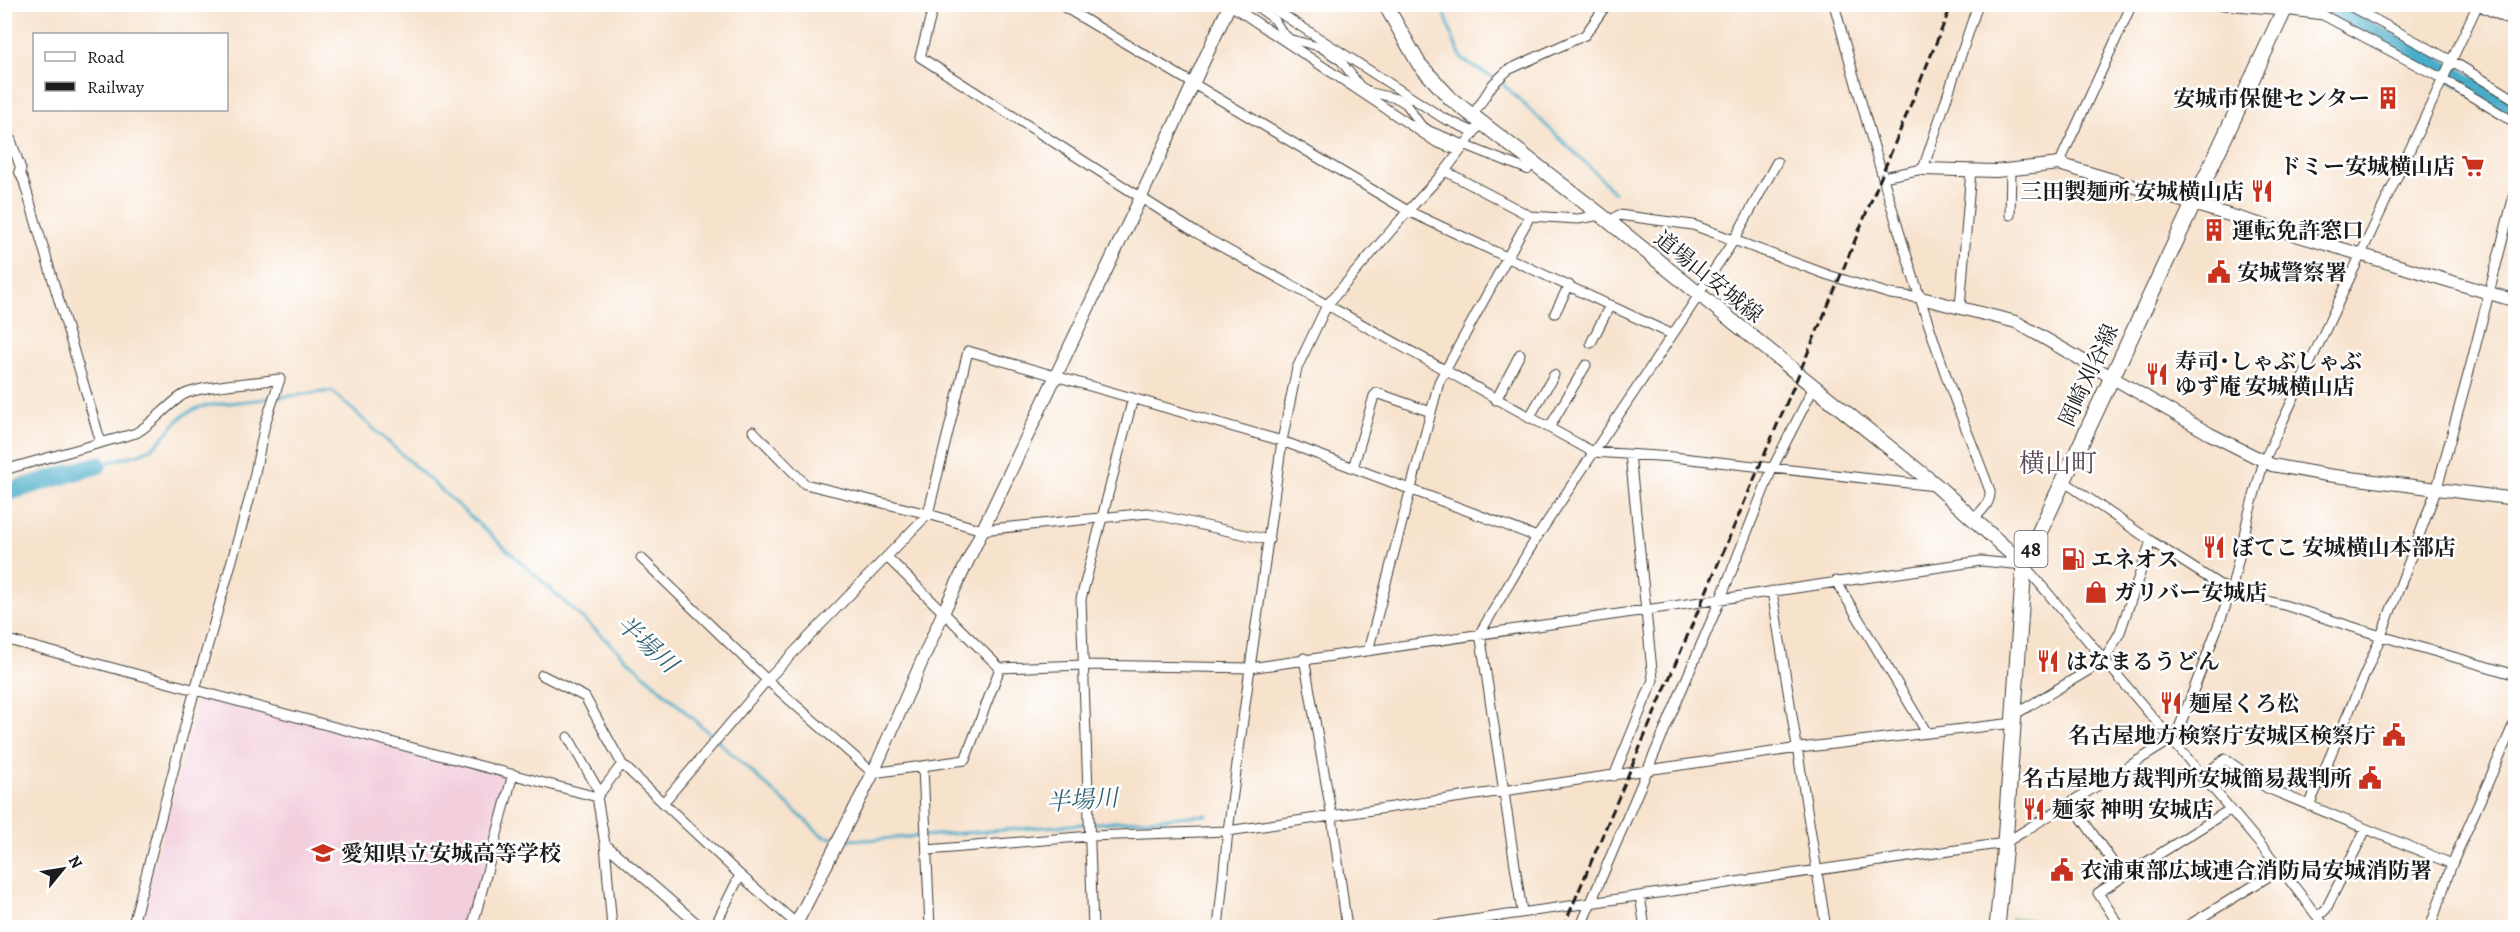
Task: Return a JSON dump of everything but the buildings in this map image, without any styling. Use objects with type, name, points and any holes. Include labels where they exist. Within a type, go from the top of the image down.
[{"type":"main road","name":"道場山安城線","points":[[1385,4],[1419,64],[1436,85],[1476,123],[1605,218],[1937,486],[2024,565]]},
{"type":"main road","name":"岡崎刈谷線","points":[[1997,927],[2024,565],[2285,7]]},
{"type":"street","points":[[934,4],[920,57],[1194,232],[1593,452],[1754,465],[1772,469],[1937,486]]},
{"type":"street","points":[[1059,4],[1408,211],[1509,256],[1671,334]]},
{"type":"street","points":[[1253,4],[1275,20],[1282,32],[1290,39],[1320,47],[1341,61],[1360,86],[1370,92],[1398,99],[1406,104],[1421,125],[1462,148]]},
{"type":"street","points":[[1266,4],[1443,118],[1476,123]]},
{"type":"street","points":[[1218,927],[1228,831],[1282,441],[1297,368],[1327,305],[1445,171],[1462,148],[1476,123],[1493,84],[1508,70],[1586,36],[1607,4]]},
{"type":"street","points":[[1834,4],[1883,177],[1921,298],[1950,385],[1990,491],[1988,504],[1974,519]]},
{"type":"street","points":[[1923,168],[1978,4]]},
{"type":"street","points":[[2059,164],[2132,4]]},
{"type":"street","points":[[2213,4],[2285,7],[2324,15],[2444,77],[2516,123]]},
{"type":"street","points":[[2346,4],[2516,100]]},
{"type":"street","points":[[542,675],[585,697],[622,764],[797,926],[873,772],[943,613],[1230,5],[1436,142],[1462,148],[1528,170]]},
{"type":"street","points":[[1417,927],[2005,843],[2171,740],[2179,728],[2231,592],[2249,513],[2264,461],[2478,5],[2516,23]]},
{"type":"street","points":[[4,120],[21,169],[19,171],[101,443]]},
{"type":"street","points":[[1522,912],[1480,633],[1537,537],[1734,240],[1777,162]]},
{"type":"street","points":[[1883,177],[1923,168],[2011,169],[2059,164],[2516,301]]},
{"type":"street","points":[[2010,215],[2011,169]]},
{"type":"street","points":[[1960,308],[1971,170]]},
{"type":"street","points":[[1445,171],[1530,216],[1578,219],[1619,215],[1693,225],[1890,294],[1921,298],[2016,322],[2210,434],[2264,461],[2308,472],[2516,499]]},
{"type":"street","points":[[2309,806],[2380,636],[2437,488],[2516,187]]},
{"type":"street","points":[[1368,651],[1444,370],[1530,216]]},
{"type":"street","points":[[1555,313],[1569,285]]},
{"type":"street","points":[[1591,343],[1610,305]]},
{"type":"street","points":[[663,803],[767,680],[928,514],[968,351],[1282,441],[1537,537]]},
{"type":"street","points":[[1496,400],[1520,354]]},
{"type":"street","points":[[1549,428],[1586,365]]},
{"type":"street","points":[[1530,418],[1554,375]]},
{"type":"street","points":[[4,470],[136,433],[149,425],[180,397],[195,389],[280,379],[265,424],[250,497],[195,690],[132,927]]},
{"type":"street","points":[[1580,927],[1721,598],[1772,469],[1814,387]]},
{"type":"street","points":[[1353,468],[1374,396],[1377,393],[1431,412]]},
{"type":"street","points":[[1093,927],[1081,599],[1133,398]]},
{"type":"street","points":[[753,431],[805,484],[928,514],[982,530],[1148,513],[1269,540]]},
{"type":"street","points":[[1614,776],[1653,680],[1644,610],[1630,454]]},
{"type":"street","points":[[2062,480],[2231,592],[2284,605],[2380,636],[2516,675]]},
{"type":"street","points":[[928,850],[1090,836],[1228,831],[2014,719],[2104,661],[2120,632],[2151,541]]},
{"type":"street","points":[[887,556],[1000,668],[1083,665],[1250,668],[1304,658],[1368,651],[1981,561],[2024,565],[2281,869],[2326,927]]},
{"type":"street","points":[[641,558],[767,680],[873,772]]},
{"type":"street","points":[[1836,581],[1926,733]]},
{"type":"street","points":[[1772,591],[1826,927]]},
{"type":"street","points":[[4,639],[598,795]]},
{"type":"street","points":[[1304,658],[1332,817],[1347,927]]},
{"type":"street","points":[[873,772],[965,760],[1000,668]]},
{"type":"street","points":[[2430,927],[2452,864],[2516,719]]},
{"type":"street","points":[[568,737],[598,795],[612,927]]},
{"type":"street","points":[[2201,777],[2225,759],[2267,788],[2452,864]]},
{"type":"street","points":[[598,795],[622,764]]},
{"type":"street","points":[[923,767],[930,927]]},
{"type":"street","points":[[472,927],[513,774]]},
{"type":"street","points":[[2071,803],[2123,877]]},
{"type":"street","points":[[2121,927],[2098,893],[2229,810]]},
{"type":"street","points":[[2318,917],[2326,909],[2366,829]]},
{"type":"street","points":[[605,844],[702,927]]},
{"type":"street","points":[[2184,927],[2281,869]]},
{"type":"street","points":[[714,927],[740,875]]},
{"type":"street","points":[[1640,896],[1645,927]]},
{"type":"shaded area","name":"愛知県立安城高等学校","points":[[204,694],[506,776],[468,927],[137,928],[199,696]]},
{"type":"green space","points":[[2011,918],[2036,920],[2041,927],[2010,927]]},
{"type":"waterway","points":[[1442,4],[1454,42],[1463,60],[1503,84],[1614,193]]},
{"type":"waterway","points":[[2314,4],[2331,10],[2435,64],[2516,110]]},
{"type":"waterway","name":"半場川","points":[[109,462],[150,449],[185,414],[204,406],[332,391],[818,832],[824,837],[837,838]]},
{"type":"waterway","name":"半場川","points":[[4,493],[98,465]]},
{"type":"waterway","name":"半場川","points":[[844,839],[867,840],[1207,815]]},
{"type":"railway","points":[[1563,928],[1835,289],[1952,4]]},
{"type":"place","name":"安城市保健センター","points":[[2388,98]]},
{"type":"place","name":"ドミー安城横山店","points":[[2473,166]]},
{"type":"place","name":"三田製麺所 安城横山店","points":[[2262,191]]},
{"type":"place","name":"運転免許窓口","points":[[2214,230]]},
{"type":"place","name":"安城警察署","points":[[2219,272]]},
{"type":"place","name":"寿司･しゃぶしゃぶ ゆず庵 安城横山店","points":[[2157,374]]},
{"type":"place","name":"ぼてこ 安城横山本部店","points":[[2214,547]]},
{"type":"place","name":"エネオス","points":[[2073,559]]},
{"type":"place","name":"ガリバー安城店","points":[[2096,592]]},
{"type":"place","name":"はなまるうどん","points":[[2048,661]]},
{"type":"place","name":"麺屋くろ松","points":[[2171,703]]},
{"type":"place","name":"名古屋地方検察庁安城区検察庁","points":[[2394,735]]},
{"type":"place","name":"名古屋地方裁判所安城簡易裁判所","points":[[2370,778]]},
{"type":"place","name":"麺家 神明 安城店","points":[[2034,809]]},
{"type":"place","name":"愛知県立安城高等学校","points":[[323,853]]},
{"type":"place","name":"衣浦東部広域連合消防局安城消防署","points":[[2062,870]]},
{"type":"district","name":"横山町","points":[[2058,463]]}]
